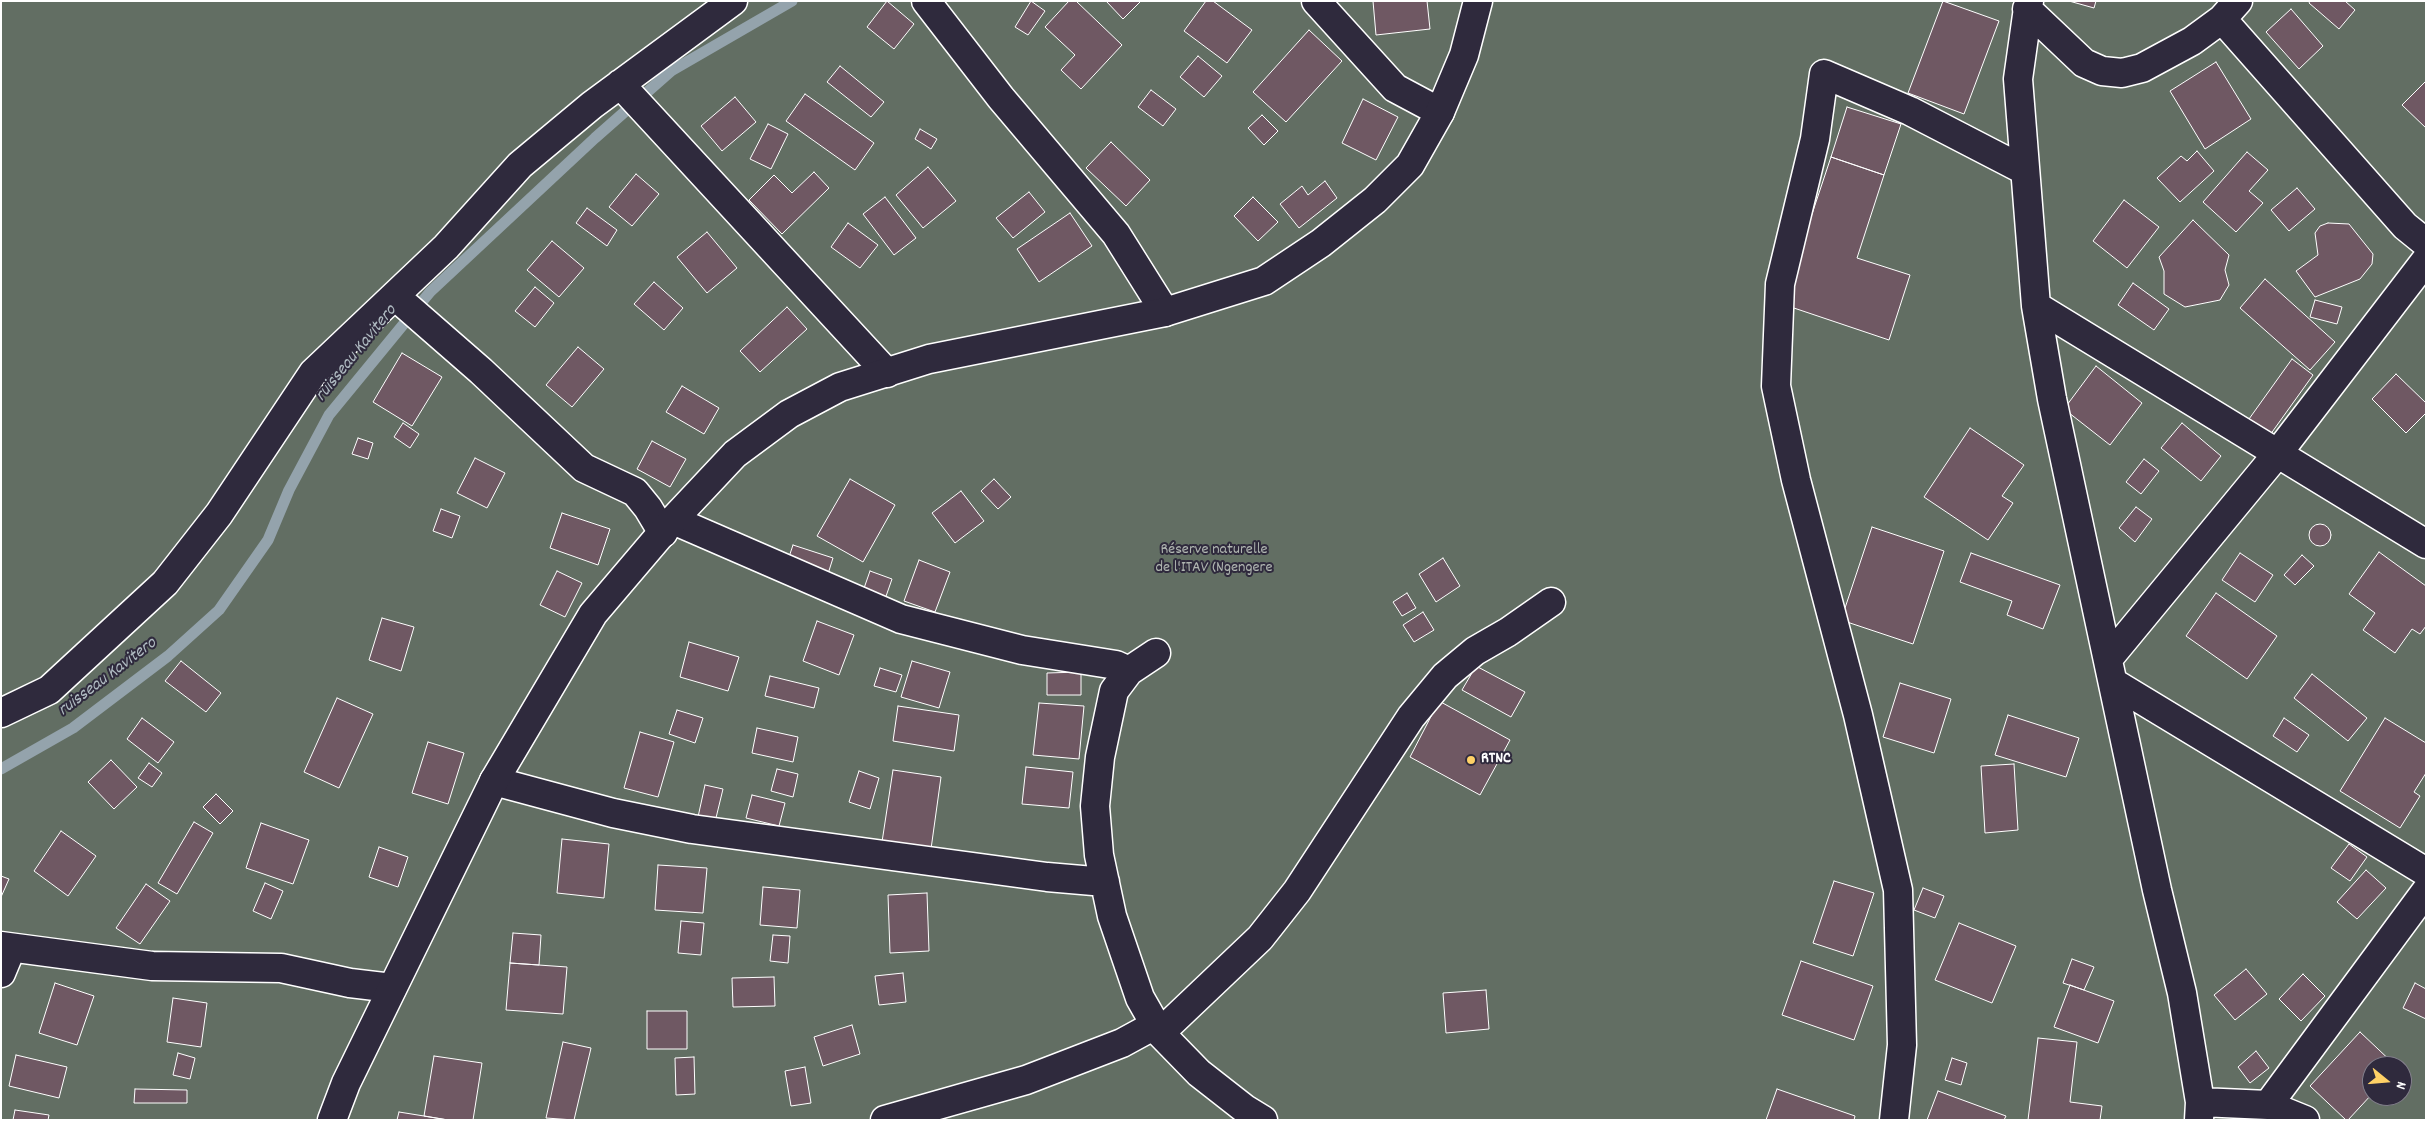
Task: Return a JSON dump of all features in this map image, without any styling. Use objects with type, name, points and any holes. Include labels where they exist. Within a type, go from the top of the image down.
[{"type":"street","points":[[1,713],[49,690],[165,583],[219,514],[313,373],[446,247],[520,166],[620,84],[733,1]]},
{"type":"street","points":[[926,1],[1001,98],[1116,234],[1165,312]]},
{"type":"street","points":[[1316,1],[1395,88],[1440,112]]},
{"type":"street","points":[[332,1120],[346,1083],[494,781],[594,614],[668,526],[735,454],[788,414],[840,387],[929,359],[1165,312],[1264,281],[1321,243],[1375,200],[1410,165],[1440,112],[1464,55],[1478,1]]},
{"type":"street","points":[[2028,5],[2084,63],[2102,71],[2122,74],[2151,64],[2192,41],[2230,10],[2405,226],[2426,243]]},
{"type":"street","points":[[2028,5],[2018,79],[2036,306],[2052,399],[2157,890],[2182,993],[2199,1111],[2268,1105],[2305,1120]]},
{"type":"street","points":[[1894,1120],[1902,1045],[1898,890],[1858,715],[1796,480],[1776,386],[1780,284],[1815,139],[1824,74],[1910,111],[2024,170]]},
{"type":"street","points":[[620,84],[887,372]]},
{"type":"street","points":[[2111,671],[2426,260]]},
{"type":"street","points":[[395,296],[481,371],[584,468],[635,492],[648,508],[668,526],[901,619],[1022,650],[1116,665],[1129,671]]},
{"type":"street","points":[[2036,306],[2426,544]]},
{"type":"street","points":[[885,1120],[930,1114],[1026,1080],[1157,1029],[1260,938],[1297,891],[1411,717],[1445,676],[1474,651],[1508,632],[1551,602]]},
{"type":"street","points":[[1156,653],[1129,671],[1114,690],[1100,757],[1095,806],[1099,855],[1112,916],[1140,998],[1157,1029],[1199,1073],[1245,1109],[1263,1120]]},
{"type":"street","points":[[2111,671],[2426,872]]},
{"type":"street","points":[[494,781],[613,813],[692,830],[1038,876],[1105,882]]},
{"type":"street","points":[[2268,1105],[2426,891]]},
{"type":"street","points":[[4,956],[152,966],[281,968],[350,983],[392,988]]},
{"type":"green space","name":"Réserve naturelle de l'ITAV (Ngengere","points":[[1,1],[2426,1],[2426,1120],[1,1120]]},
{"type":"building","points":[[887,1],[914,24],[894,49],[867,27]]},
{"type":"building","points":[[1031,1],[1045,11],[1028,35],[1015,27]]},
{"type":"building","points":[[1069,1],[1076,1],[1122,45],[1081,89],[1061,70],[1075,55],[1045,27]]},
{"type":"building","points":[[1106,1],[1141,1],[1123,19]]},
{"type":"building","points":[[1206,1],[1213,1],[1252,30],[1227,63],[1184,31]]},
{"type":"building","points":[[1373,1],[1427,1],[1430,29],[1376,35]]},
{"type":"building","points":[[1943,1],[1999,21],[1964,114],[1908,93]]},
{"type":"building","points":[[2069,1],[2096,1],[2094,8]]},
{"type":"building","points":[[2310,1],[2345,1],[2355,10],[2339,29],[2309,3]]},
{"type":"building","points":[[2291,9],[2323,46],[2299,69],[2266,32]]},
{"type":"building","points":[[1309,30],[1342,61],[1286,122],[1253,92]]},
{"type":"building","points":[[1198,56],[1222,76],[1204,97],[1180,77]]},
{"type":"building","points":[[2216,62],[2251,119],[2205,149],[2170,91]]},
{"type":"building","points":[[840,66],[884,102],[871,117],[827,82]]},
{"type":"building","points":[[2426,81],[2426,128],[2402,105]]},
{"type":"building","points":[[1151,90],[1176,109],[1163,126],[1138,107]]},
{"type":"building","points":[[805,94],[874,143],[855,170],[786,121]]},
{"type":"building","points":[[735,97],[756,122],[722,151],[701,126]]},
{"type":"building","points":[[1363,99],[1398,117],[1376,160],[1342,143]]},
{"type":"building","points":[[1847,107],[1901,124],[1884,175],[1831,157]]},
{"type":"building","points":[[1262,115],[1278,131],[1264,145],[1248,128]]},
{"type":"building","points":[[768,124],[788,134],[771,169],[750,159]]},
{"type":"building","points":[[920,129],[937,139],[931,149],[915,139]]},
{"type":"building","points":[[1111,142],[1150,180],[1126,206],[1086,168]]},
{"type":"building","points":[[2197,151],[2214,171],[2180,202],[2157,178],[2181,156],[2187,161]]},
{"type":"building","points":[[2247,152],[2268,170],[2249,191],[2263,203],[2236,232],[2203,202]]},
{"type":"building","points":[[1831,157],[1884,175],[1857,258],[1910,275],[1889,340],[1782,304]]},
{"type":"building","points":[[928,167],[956,201],[923,228],[896,195]]},
{"type":"building","points":[[814,172],[829,188],[782,234],[749,200],[774,175],[792,193]]},
{"type":"building","points":[[636,174],[659,194],[632,226],[609,207]]},
{"type":"building","points":[[1325,181],[1337,198],[1299,228],[1280,204],[1302,186],[1308,195]]},
{"type":"building","points":[[2297,188],[2315,209],[2289,231],[2271,210]]},
{"type":"building","points":[[1029,192],[1045,212],[1013,238],[996,218]]},
{"type":"building","points":[[885,197],[916,238],[894,255],[863,214]]},
{"type":"building","points":[[1253,197],[1278,222],[1258,241],[1234,216]]},
{"type":"building","points":[[2124,200],[2159,227],[2127,268],[2093,241]]},
{"type":"building","points":[[587,208],[617,230],[607,246],[576,223]]},
{"type":"building","points":[[1070,213],[1092,246],[1039,282],[1017,249]]},
{"type":"building","points":[[2193,220],[2229,255],[2225,270],[2229,285],[2220,300],[2185,307],[2164,294],[2164,271],[2159,257]]},
{"type":"building","points":[[848,223],[878,245],[860,268],[831,247]]},
{"type":"building","points":[[2328,223],[2349,224],[2373,254],[2372,264],[2360,279],[2315,297],[2296,271],[2318,255],[2315,233],[2320,226]]},
{"type":"building","points":[[707,232],[737,268],[707,293],[677,257]]},
{"type":"building","points":[[552,241],[584,268],[559,297],[527,270]]},
{"type":"building","points":[[2265,279],[2335,342],[2310,370],[2240,308]]},
{"type":"building","points":[[654,282],[683,308],[664,330],[634,304]]},
{"type":"building","points":[[2133,283],[2169,309],[2154,330],[2118,305]]},
{"type":"building","points":[[535,287],[554,303],[535,327],[515,311]]},
{"type":"building","points":[[2315,300],[2342,307],[2337,324],[2310,317]]},
{"type":"building","points":[[787,307],[807,329],[760,372],[740,351]]},
{"type":"building","points":[[578,347],[604,369],[572,407],[546,385]]},
{"type":"building","points":[[402,353],[442,377],[412,426],[373,402]]},
{"type":"building","points":[[2292,359],[2313,375],[2270,435],[2249,419]]},
{"type":"building","points":[[2096,366],[2142,403],[2110,445],[2064,409]]},
{"type":"building","points":[[2396,374],[2426,403],[2426,413],[2406,433],[2372,399]]},
{"type":"building","points":[[682,386],[719,408],[704,434],[666,412]]},
{"type":"building","points":[[403,423],[419,434],[410,448],[394,437]]},
{"type":"building","points":[[2182,423],[2221,456],[2201,481],[2161,448]]},
{"type":"building","points":[[1970,428],[2024,465],[2002,496],[2013,503],[1988,540],[1924,497]]},
{"type":"building","points":[[358,438],[373,443],[368,459],[352,454]]},
{"type":"building","points":[[652,441],[686,459],[670,487],[637,469]]},
{"type":"building","points":[[475,458],[505,473],[487,508],[457,493]]},
{"type":"building","points":[[2144,459],[2159,471],[2141,494],[2126,482]]},
{"type":"building","points":[[850,479],[895,505],[863,562],[817,536]]},
{"type":"building","points":[[994,479],[1011,497],[998,509],[981,491]]},
{"type":"building","points":[[961,491],[984,521],[955,543],[932,513]]},
{"type":"building","points":[[2136,507],[2152,519],[2135,542],[2119,528]]},
{"type":"building","points":[[441,509],[460,516],[452,538],[433,531]]},
{"type":"building","points":[[562,513],[610,529],[598,565],[550,548]]},
{"type":"building","points":[[2320,524],[2328,527],[2331,535],[2328,543],[2320,546],[2312,543],[2309,535],[2312,527]]},
{"type":"building","points":[[1872,527],[1944,551],[1913,644],[1841,620]]},
{"type":"building","points":[[793,545],[833,558],[827,577],[787,563]]},
{"type":"building","points":[[2379,552],[2426,586],[2426,626],[2420,634],[2412,629],[2395,653],[2363,630],[2375,613],[2349,594]]},
{"type":"building","points":[[1971,553],[2060,585],[2043,629],[2007,615],[2012,601],[1960,582]]},
{"type":"building","points":[[2240,553],[2273,575],[2255,602],[2222,580]]},
{"type":"building","points":[[2302,555],[2314,566],[2295,585],[2284,575]]},
{"type":"building","points":[[1443,558],[1460,586],[1436,602],[1419,574]]},
{"type":"building","points":[[919,560],[950,572],[935,612],[904,601]]},
{"type":"building","points":[[557,571],[582,583],[565,617],[540,605]]},
{"type":"building","points":[[870,571],[892,579],[884,602],[862,594]]},
{"type":"building","points":[[1407,593],[1416,608],[1402,616],[1393,602]]},
{"type":"building","points":[[2216,593],[2277,636],[2247,679],[2186,636]]},
{"type":"building","points":[[1423,612],[1434,630],[1414,642],[1403,625]]},
{"type":"building","points":[[382,618],[414,627],[401,671],[369,660]]},
{"type":"building","points":[[817,621],[854,635],[839,675],[803,661]]},
{"type":"building","points":[[689,642],[739,657],[728,691],[680,677]]},
{"type":"building","points":[[181,661],[221,693],[206,712],[165,681]]},
{"type":"building","points":[[912,661],[950,672],[939,708],[901,697]]},
{"type":"building","points":[[1476,666],[1525,692],[1511,717],[1462,690]]},
{"type":"building","points":[[880,668],[902,675],[896,692],[874,686]]},
{"type":"building","points":[[1081,672],[1081,695],[1047,695],[1047,673]]},
{"type":"building","points":[[2312,674],[2367,718],[2348,741],[2294,698]]},
{"type":"building","points":[[770,676],[819,688],[814,708],[765,696]]},
{"type":"building","points":[[1900,683],[1951,699],[1934,753],[1883,737]]},
{"type":"building","points":[[337,698],[373,714],[339,788],[304,772]]},
{"type":"building","points":[[1439,701],[1510,740],[1480,795],[1410,757]]},
{"type":"building","points":[[1039,703],[1084,706],[1079,759],[1033,755]]},
{"type":"building","points":[[898,706],[959,715],[954,751],[893,741]]},
{"type":"building","points":[[677,710],[703,718],[695,743],[669,734]]},
{"type":"building","points":[[2008,715],[2079,738],[2066,777],[1995,755]]},
{"type":"building","points":[[142,718],[174,742],[158,763],[127,739]]},
{"type":"building","points":[[2284,718],[2309,735],[2297,752],[2273,736]]},
{"type":"building","points":[[2385,718],[2426,743],[2426,773],[2414,792],[2420,796],[2400,828],[2340,791]]},
{"type":"building","points":[[757,728],[798,737],[793,762],[752,753]]},
{"type":"building","points":[[640,732],[674,742],[658,797],[624,788]]},
{"type":"building","points":[[428,742],[464,753],[448,804],[412,793]]},
{"type":"building","points":[[111,760],[137,787],[114,809],[88,782]]},
{"type":"building","points":[[149,763],[162,773],[152,787],[138,778]]},
{"type":"building","points":[[2014,764],[2018,830],[1985,833],[1981,766]]},
{"type":"building","points":[[1026,767],[1073,772],[1069,808],[1022,804]]},
{"type":"building","points":[[777,769],[798,774],[793,797],[771,791]]},
{"type":"building","points":[[893,770],[941,777],[931,849],[882,842]]},
{"type":"building","points":[[859,771],[879,778],[870,809],[849,802]]},
{"type":"building","points":[[705,785],[723,789],[715,822],[698,817]]},
{"type":"building","points":[[216,794],[233,811],[220,824],[203,807]]},
{"type":"building","points":[[752,795],[785,803],[779,826],[746,818]]},
{"type":"building","points":[[194,822],[213,833],[177,894],[158,883]]},
{"type":"building","points":[[261,823],[309,840],[293,884],[246,868]]},
{"type":"building","points":[[61,831],[96,856],[68,896],[34,871]]},
{"type":"building","points":[[562,839],[609,844],[604,898],[557,893]]},
{"type":"building","points":[[2349,844],[2367,857],[2350,881],[2331,868]]},
{"type":"building","points":[[379,847],[408,857],[398,887],[369,877]]},
{"type":"building","points":[[658,865],[707,868],[703,913],[655,910]]},
{"type":"building","points":[[2366,870],[2386,888],[2357,919],[2337,902]]},
{"type":"building","points":[[1,876],[9,879],[1,897]]},
{"type":"building","points":[[1834,881],[1874,893],[1853,956],[1813,943]]},
{"type":"building","points":[[265,883],[283,891],[271,919],[253,911]]},
{"type":"building","points":[[146,884],[170,901],[140,944],[116,928]]},
{"type":"building","points":[[763,887],[800,890],[797,928],[760,925]]},
{"type":"building","points":[[1923,888],[1944,896],[1935,918],[1914,910]]},
{"type":"building","points":[[927,893],[929,951],[890,953],[888,895]]},
{"type":"building","points":[[681,921],[704,923],[701,955],[678,953]]},
{"type":"building","points":[[1959,923],[2016,946],[1992,1003],[1935,980]]},
{"type":"building","points":[[513,933],[541,935],[539,965],[510,963]]},
{"type":"building","points":[[773,935],[790,936],[788,963],[770,961]]},
{"type":"building","points":[[2072,959],[2094,967],[2084,990],[2063,983]]},
{"type":"building","points":[[1801,961],[1873,986],[1854,1040],[1782,1015]]},
{"type":"building","points":[[510,963],[567,967],[563,1014],[506,1010]]},
{"type":"building","points":[[2246,969],[2267,994],[2235,1020],[2214,995]]},
{"type":"building","points":[[903,973],[906,1002],[879,1005],[875,976]]},
{"type":"building","points":[[2303,974],[2325,996],[2301,1021],[2279,999]]},
{"type":"building","points":[[774,977],[775,1006],[733,1007],[732,978]]},
{"type":"building","points":[[55,983],[94,996],[77,1045],[39,1033]]},
{"type":"building","points":[[2415,983],[2426,989],[2426,1019],[2403,1008]]},
{"type":"building","points":[[2070,985],[2114,1001],[2098,1043],[2054,1027]]},
{"type":"building","points":[[1486,990],[1489,1029],[1446,1033],[1443,993]]},
{"type":"building","points":[[173,998],[207,1003],[201,1047],[167,1042]]},
{"type":"building","points":[[647,1011],[687,1011],[687,1049],[647,1049]]},
{"type":"building","points":[[852,1025],[860,1054],[823,1066],[814,1037]]},
{"type":"building","points":[[2360,1032],[2385,1056],[2362,1056],[2362,1105],[2348,1120],[2310,1086]]},
{"type":"building","points":[[2038,1038],[2077,1042],[2070,1102],[2102,1106],[2100,1120],[2028,1120]]},
{"type":"building","points":[[563,1042],[591,1048],[574,1120],[546,1118]]},
{"type":"building","points":[[2256,1051],[2269,1068],[2250,1083],[2238,1067]]},
{"type":"building","points":[[178,1053],[195,1058],[190,1079],[173,1075]]},
{"type":"building","points":[[16,1055],[67,1067],[59,1098],[9,1086]]},
{"type":"building","points":[[434,1056],[482,1063],[473,1120],[448,1120],[424,1116]]},
{"type":"building","points":[[694,1057],[695,1094],[676,1095],[675,1058]]},
{"type":"building","points":[[1952,1058],[1967,1063],[1961,1085],[1945,1080]]},
{"type":"building","points":[[805,1067],[811,1103],[791,1106],[785,1071]]},
{"type":"building","points":[[135,1089],[187,1090],[187,1103],[134,1103]]},
{"type":"building","points":[[1777,1089],[1855,1116],[1854,1120],[1766,1120]]},
{"type":"building","points":[[1938,1091],[2006,1116],[2004,1120],[1927,1120]]},
{"type":"building","points":[[15,1110],[49,1115],[48,1120],[13,1120]]},
{"type":"building","points":[[399,1112],[424,1116],[448,1120],[397,1120]]},
{"type":"waterway","name":"ruisseau Kavitero","points":[[1,769],[73,728],[168,656],[219,610],[268,540],[289,490],[329,415],[430,292],[595,138],[671,71],[792,1]]},
{"type":"place","name":"RTNC","points":[[1471,760]]}]
